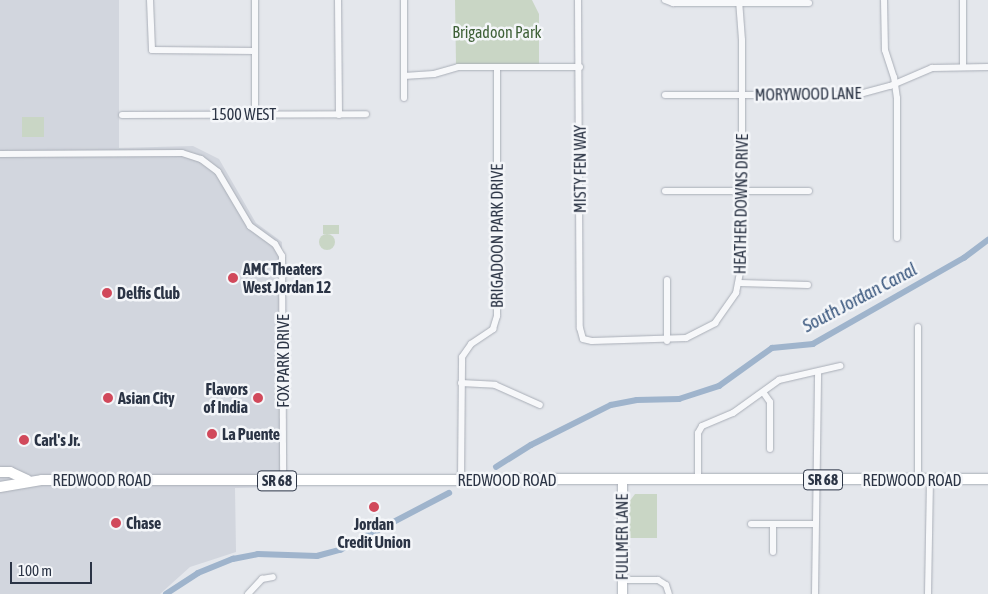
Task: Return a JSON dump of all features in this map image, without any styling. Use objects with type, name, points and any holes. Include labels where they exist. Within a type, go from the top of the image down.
[{"type":"main road","name":"REDWOOD ROAD","points":[[0,472],[10,472],[27,480],[988,480]]},
{"type":"main road","name":"REDWOOD ROAD","points":[[0,488],[10,488],[27,480]]},
{"type":"street","points":[[150,0],[152,50],[255,51]]},
{"type":"street","points":[[255,0],[255,114]]},
{"type":"street","points":[[338,0],[339,115]]},
{"type":"street","points":[[404,0],[404,98]]},
{"type":"street","name":"MISTY FEN WAY","points":[[578,0],[583,339]]},
{"type":"street","points":[[665,0],[673,3],[739,1],[809,3]]},
{"type":"street","points":[[884,0],[885,50],[896,84],[897,238]]},
{"type":"street","points":[[963,0],[963,65]]},
{"type":"street","name":"HEATHER DOWNS DRIVE","points":[[583,339],[666,341],[694,336],[715,323],[727,310],[740,284],[742,95],[739,1]]},
{"type":"street","name":"MORYWOOD LANE","points":[[665,95],[856,95],[896,84],[932,68],[963,65],[988,67]]},
{"type":"street","points":[[404,76],[434,74],[458,67],[580,67]]},
{"type":"street","name":"BRIGADOON PARK DRIVE","points":[[461,480],[461,383],[466,350],[492,329],[497,316],[497,67]]},
{"type":"street","name":"1500 WEST","points":[[122,114],[366,114]]},
{"type":"street","name":"FOX PARK DRIVE","points":[[0,154],[182,153],[196,156],[218,172],[250,226],[275,244],[282,256],[283,481]]},
{"type":"street","points":[[665,190],[808,191]]},
{"type":"street","points":[[666,280],[666,341]]},
{"type":"street","points":[[740,284],[808,285]]},
{"type":"street","points":[[918,327],[918,480]]},
{"type":"street","points":[[698,480],[699,428],[733,413],[784,378],[818,373],[840,366]]},
{"type":"street","points":[[815,594],[818,373]]},
{"type":"street","points":[[461,383],[495,385],[540,406]]},
{"type":"street","points":[[763,392],[770,402],[770,449]]},
{"type":"street","name":"FULLMER LANE","points":[[622,480],[622,594]]},
{"type":"street","points":[[928,594],[930,480]]},
{"type":"street","points":[[751,524],[815,524]]},
{"type":"street","points":[[773,524],[773,552]]},
{"type":"street","points":[[248,594],[262,579],[273,577]]},
{"type":"street","points":[[622,580],[658,580],[666,585],[669,594]]},
{"type":"shaded area","points":[[0,0],[119,0],[119,148],[193,146],[219,159],[256,223],[282,242],[282,487],[235,488],[236,552],[190,567],[160,594],[0,594]]},
{"type":"green space","name":"Brigadoon Park","points":[[455,0],[532,0],[539,14],[539,64],[456,64]]},
{"type":"green space","points":[[22,117],[44,117],[44,137],[22,137]]},
{"type":"green space","points":[[323,225],[339,225],[339,234],[323,234]]},
{"type":"green space","points":[[324,234],[330,234],[335,239],[333,248],[324,250],[319,245],[319,239]]},
{"type":"green space","points":[[635,494],[657,494],[657,538],[629,538],[629,502]]},
{"type":"waterway","name":"South Jordan Canal","points":[[496,467],[531,445],[611,405],[637,400],[679,399],[719,386],[772,348],[813,344],[964,258],[988,240]]},
{"type":"waterway","name":"South Jordan Canal","points":[[166,594],[198,573],[233,559],[258,554],[317,556],[340,550],[449,493]]},
{"type":"place","name":"AMC Theaters West Jordan 12","points":[[233,278]]},
{"type":"place","name":"Delfis Club","points":[[107,293]]},
{"type":"place","name":"Asian City","points":[[108,398]]},
{"type":"place","name":"Flavors of India","points":[[258,398]]},
{"type":"place","name":"La Puente","points":[[212,434]]},
{"type":"place","name":"Carl's Jr.","points":[[24,440]]},
{"type":"place","name":"Jordan Credit Union","points":[[374,507]]},
{"type":"place","name":"Chase","points":[[116,523]]}]
